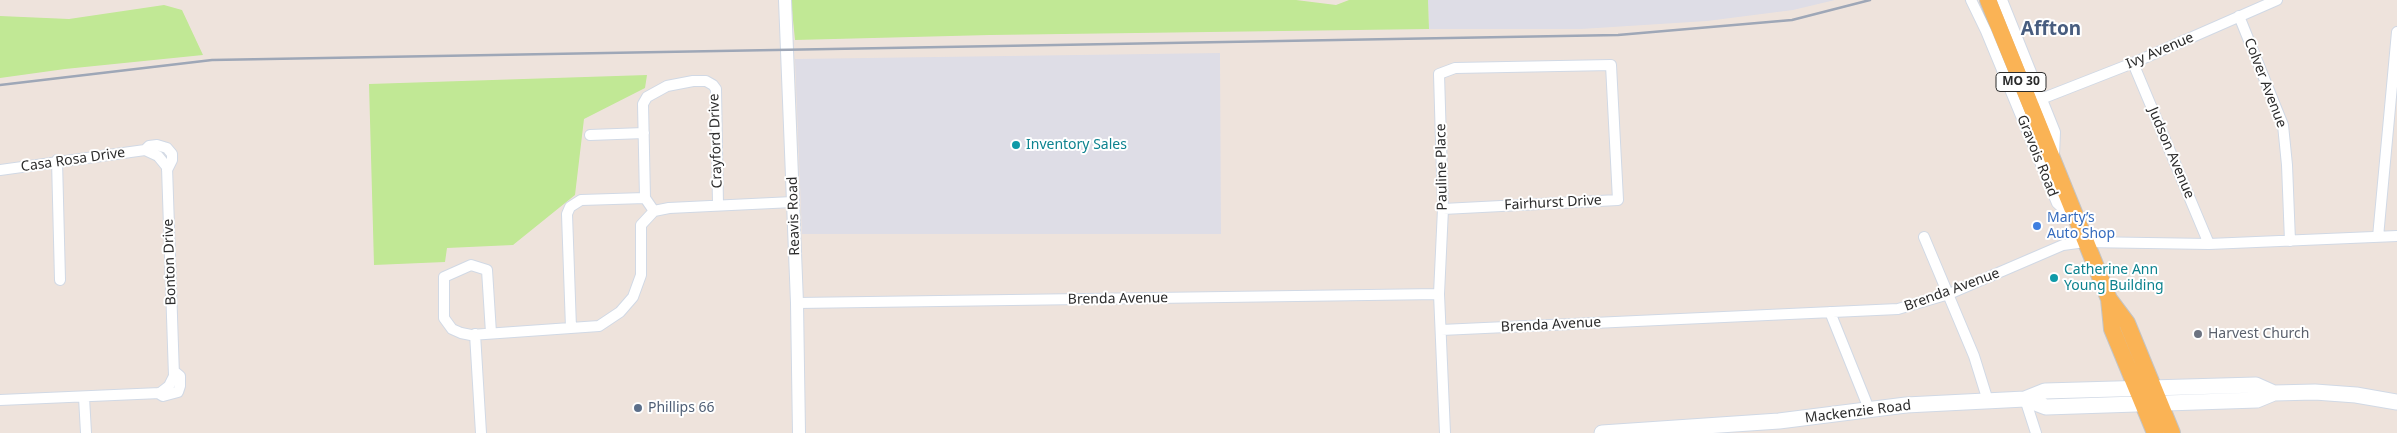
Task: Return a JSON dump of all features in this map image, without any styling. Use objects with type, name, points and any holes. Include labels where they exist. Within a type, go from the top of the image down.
[{"type":"main road","name":"Gravois Road","points":[[1988,0],[2109,299],[2127,323],[2172,433]]},
{"type":"main road","name":"Gravois Road","points":[[2109,299],[2112,329],[2155,433]]},
{"type":"main road","name":"Mackenzie Road","points":[[1602,433],[1763,423],[1869,409],[2025,399],[2045,391],[2256,385],[2274,393]]},
{"type":"main road","name":"Mackenzie Road","points":[[2025,399],[2046,407],[2257,400],[2274,393],[2336,393],[2397,402]]},
{"type":"street","name":"Reavis Road","points":[[786,0],[797,303],[799,433]]},
{"type":"street","name":"Gravois Road","points":[[1971,0],[1986,31],[2056,203],[2078,223]]},
{"type":"street","name":"Gravois Road","points":[[2002,0],[2055,132],[2054,164]]},
{"type":"street","name":"Ivy Avenue","points":[[2042,99],[2133,63],[2277,0]]},
{"type":"street","name":"Colver Avenue","points":[[2239,16],[2283,125],[2287,165],[2290,242]]},
{"type":"street","points":[[2378,237],[2397,32]]},
{"type":"street","name":"Judson Avenue","points":[[2133,63],[2209,244]]},
{"type":"street","name":"Pauline Place","points":[[1445,433],[1439,294],[1443,208],[1439,74],[1455,68],[1611,65]]},
{"type":"street","name":"Fairhurst Drive","points":[[1443,208],[1618,200],[1611,65]]},
{"type":"street","name":"Crayford Drive","points":[[645,198],[643,104],[646,97],[654,92],[680,83],[706,81],[716,89],[718,205]]},
{"type":"street","points":[[590,135],[644,133]]},
{"type":"street","name":"Casa Rosa Drive","points":[[145,150],[149,146],[157,145],[167,148],[172,154],[172,160],[167,170]]},
{"type":"street","name":"Casa Rosa Drive","points":[[0,170],[57,160],[145,150],[158,156],[167,170]]},
{"type":"street","points":[[57,160],[60,280]]},
{"type":"street","name":"Bonton Drive","points":[[0,400],[158,393],[169,386],[174,371],[167,170]]},
{"type":"street","points":[[571,328],[567,214],[570,207],[581,200],[645,198],[654,211]]},
{"type":"street","points":[[491,333],[487,270],[471,265],[444,277],[444,318],[452,329],[461,333],[475,334],[491,333],[571,328],[599,326],[620,312],[633,297],[640,275],[641,225],[654,211],[669,208],[793,202]]},
{"type":"street","name":"Brenda Avenue","points":[[1441,330],[1898,309],[1950,294],[2063,245],[2085,242],[2209,244],[2397,236]]},
{"type":"street","points":[[1924,237],[1950,294],[1974,356],[1988,401]]},
{"type":"street","name":"Brenda Avenue","points":[[797,303],[1439,294]]},
{"type":"street","points":[[1830,312],[1869,409]]},
{"type":"street","points":[[475,334],[481,433]]},
{"type":"street","points":[[84,397],[86,433]]},
{"type":"street","points":[[2025,399],[2036,433]]},
{"type":"shaded area","points":[[1428,0],[1835,0],[1793,10],[1707,21],[1581,29],[1429,29]]},
{"type":"shaded area","points":[[1220,53],[1221,234],[802,234],[795,59]]},
{"type":"green space","points":[[791,0],[1296,0],[1336,5],[1349,0],[1428,0],[1429,29],[990,35],[795,40]]},
{"type":"green space","points":[[164,5],[182,10],[203,55],[65,69],[0,78],[0,16],[69,19]]},
{"type":"green space","points":[[647,75],[645,88],[584,119],[575,195],[513,245],[447,248],[445,262],[374,265],[369,84]]},
{"type":"railway","points":[[0,85],[212,60],[1618,35],[1792,20],[1870,0]]},
{"type":"place","name":"Inventory Sales","points":[[1016,145]]},
{"type":"place","name":"Marty’s Auto Shop","points":[[2037,226]]},
{"type":"place","name":"Catherine Ann Young Building","points":[[2054,278]]},
{"type":"place","name":"Harvest Church","points":[[2198,334]]},
{"type":"place","name":"Phillips 66","points":[[638,408]]},
{"type":"district","name":"Affton","points":[[2051,30]]}]
